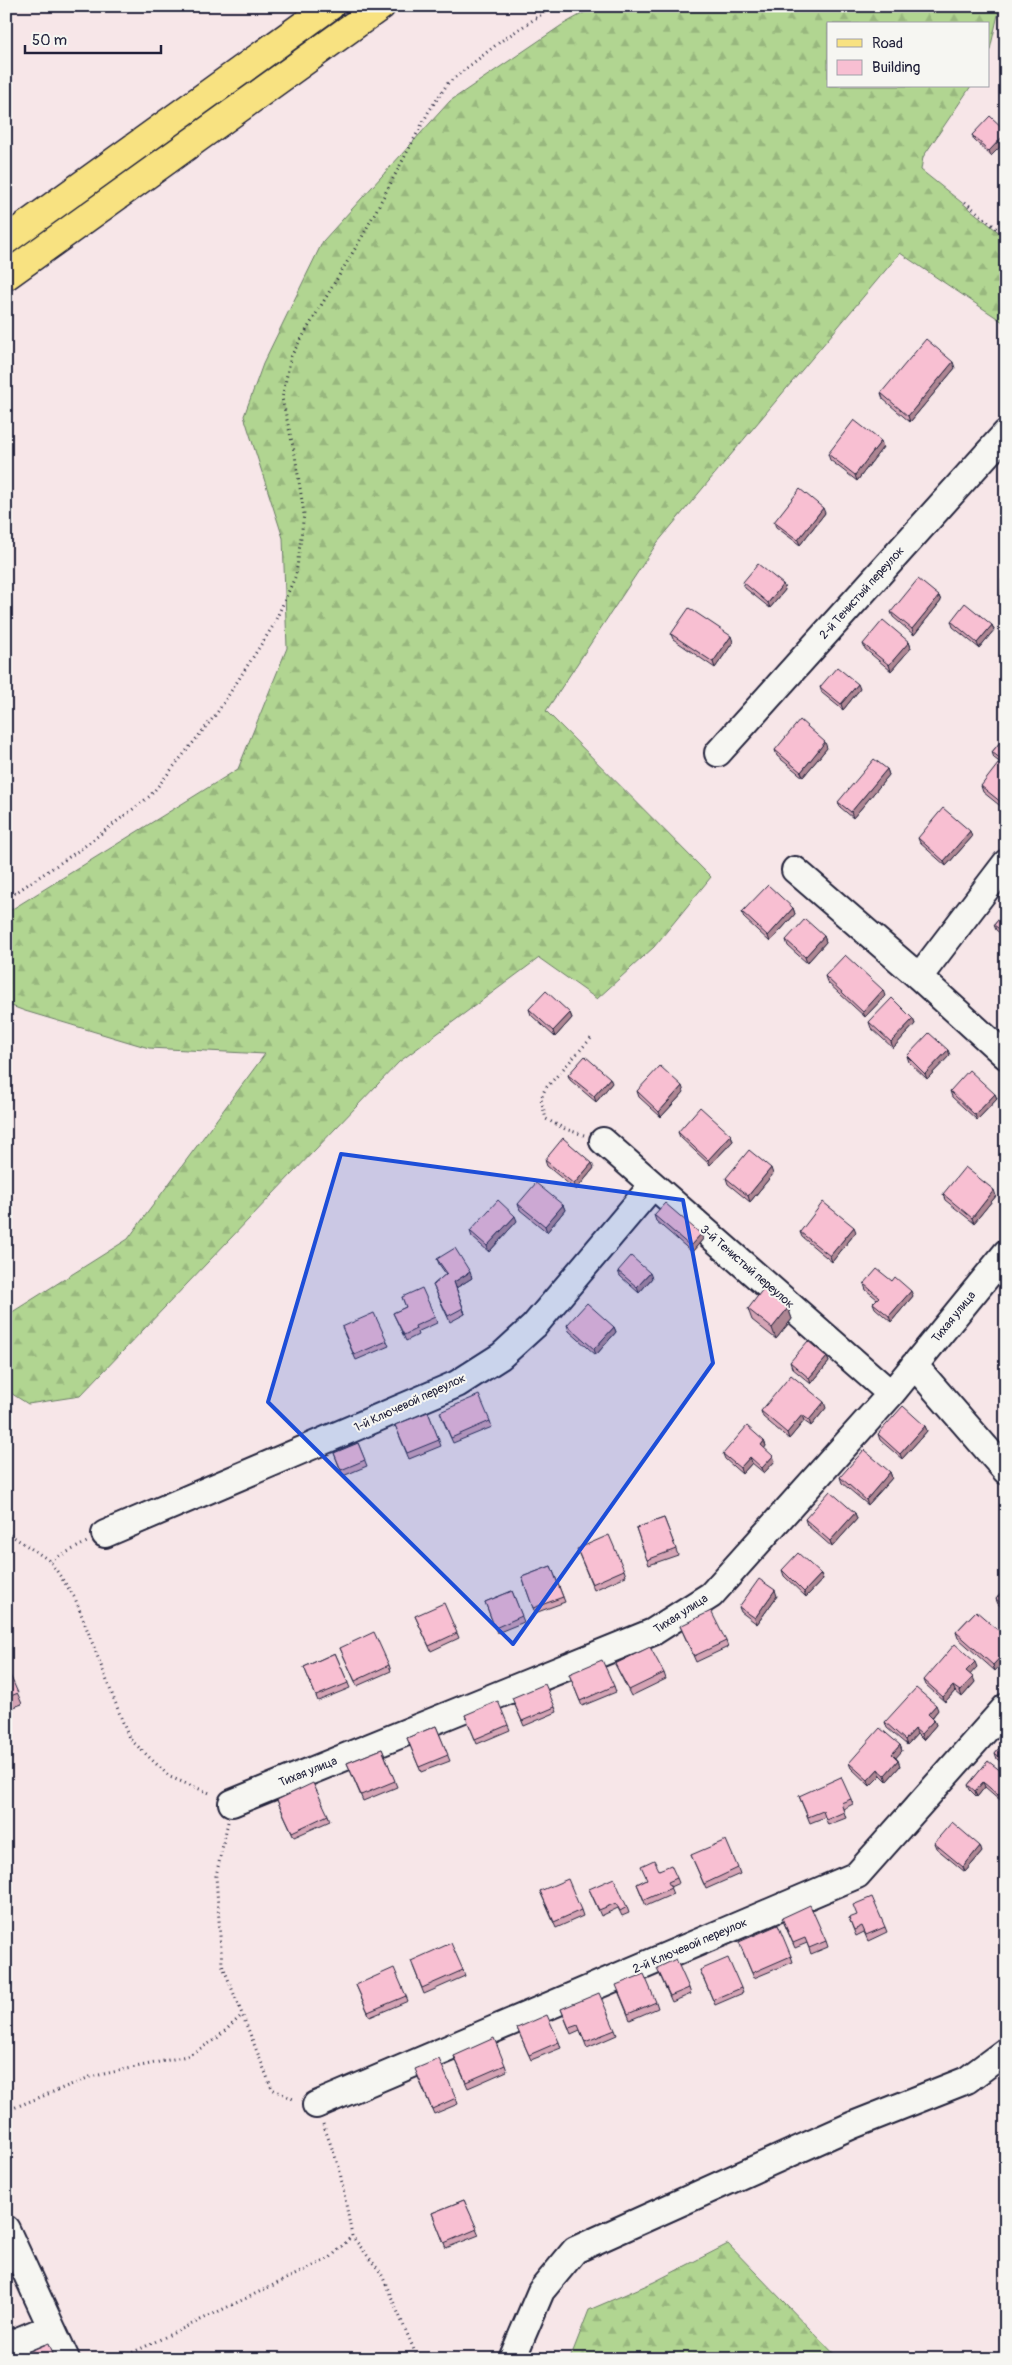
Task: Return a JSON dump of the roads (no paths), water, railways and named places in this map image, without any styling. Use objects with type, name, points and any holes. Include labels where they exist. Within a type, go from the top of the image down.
[{"type":"main road","points":[[6,240],[330,6]]},
{"type":"main road","points":[[6,276],[381,6]]},
{"type":"street","name":"2-й Тенистый переулок","points":[[718,753],[1006,433]]},
{"type":"street","points":[[919,977],[1006,863]]},
{"type":"street","points":[[795,870],[919,977],[1006,1056]]},
{"type":"street","name":"3-й Тенистый переулок","points":[[603,1141],[891,1394]]},
{"type":"street","name":"1-й Ключевой переулок","points":[[104,1534],[457,1384],[501,1356],[534,1326],[653,1185]]},
{"type":"street","name":"Тихая улица","points":[[232,1803],[653,1632],[711,1595],[891,1394],[1006,1253]]},
{"type":"street","points":[[914,1365],[1006,1472]]},
{"type":"street","name":"2-й Ключевой переулок","points":[[316,2105],[857,1875],[1006,1707]]},
{"type":"street","points":[[512,2359],[541,2291],[575,2250],[853,2125],[967,2080],[1006,2051]]},
{"type":"street","points":[[6,2229],[66,2359]]},
{"type":"street","points":[[6,2346],[51,2326]]}]
